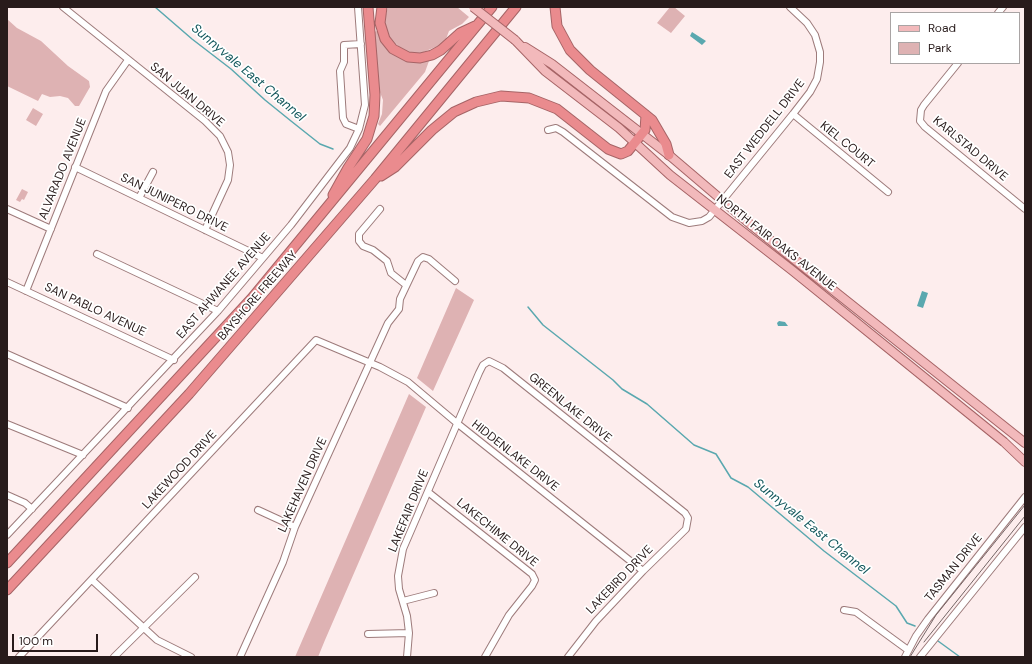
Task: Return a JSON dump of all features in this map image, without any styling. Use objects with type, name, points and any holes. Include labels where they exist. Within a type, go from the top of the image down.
[{"type":"highway","points":[[323,214],[348,168],[364,143],[374,116],[368,7]]},
{"type":"highway","points":[[382,7],[380,23],[385,39],[398,52],[414,58],[426,57],[437,53],[460,32],[477,26]]},
{"type":"highway","name":"BAYSHORE FREEWAY","points":[[7,563],[207,349],[323,214],[492,7]]},
{"type":"highway","name":"BAYSHORE FREEWAY","points":[[7,590],[189,394],[375,179],[516,7]]},
{"type":"highway","points":[[555,7],[557,26],[570,50],[590,70],[655,124],[666,144],[669,155]]},
{"type":"highway","points":[[375,179],[395,167],[432,130],[454,112],[476,102],[501,96],[529,98],[557,109],[614,152],[621,154],[628,150],[641,135],[647,124],[646,115]]},
{"type":"main road","name":"NORTH FAIR OAKS AVENUE","points":[[474,7],[515,40],[556,67],[641,135],[669,155],[928,367],[1025,443]]},
{"type":"main road","name":"NORTH FAIR OAKS AVENUE","points":[[515,40],[545,71],[635,143],[670,175],[1004,442],[1025,462]]},
{"type":"street","name":"SAN JUAN DRIVE","points":[[63,7],[205,121],[220,136],[228,152],[230,165],[228,180],[205,230]]},
{"type":"street","name":"EAST AHWANEE AVENUE","points":[[7,535],[174,360],[218,311],[291,225],[350,148],[359,130],[365,104],[358,7]]},
{"type":"street","name":"EAST WEDDELL DRIVE","points":[[548,130],[556,128],[563,132],[672,217],[689,223],[699,222],[709,217],[793,114],[813,87],[820,62],[818,44],[812,30],[802,17],[790,7]]},
{"type":"street","points":[[359,130],[346,124],[343,118],[340,71],[344,62],[344,45],[361,44]]},
{"type":"street","name":"ALVARADO AVENUE","points":[[26,290],[106,92],[128,60]]},
{"type":"street","name":"KARLSTAD DRIVE","points":[[957,64],[924,105],[921,110],[920,121],[925,127],[1025,209]]},
{"type":"street","name":"KIEL COURT","points":[[793,114],[888,192]]},
{"type":"street","name":"SAN JUNIPERO DRIVE","points":[[75,167],[263,258]]},
{"type":"street","points":[[139,198],[153,172]]},
{"type":"street","points":[[7,209],[51,229]]},
{"type":"street","points":[[380,209],[359,234],[359,241],[363,246],[373,250],[387,261],[391,273],[406,284],[418,261],[423,257],[454,281]]},
{"type":"street","points":[[97,254],[218,311]]},
{"type":"street","name":"SAN PABLO AVENUE","points":[[7,282],[174,360]]},
{"type":"street","name":"LAKEHAVEN DRIVE","points":[[240,657],[283,562],[295,527],[388,323],[399,309],[400,299],[406,284]]},
{"type":"street","name":"LAKEWOOD DRIVE","points":[[19,657],[316,340],[370,363]]},
{"type":"street","points":[[7,354],[128,408]]},
{"type":"street","name":"GREENLAKE DRIVE","points":[[458,424],[483,365],[489,361],[495,363],[685,513],[688,521]]},
{"type":"street","name":"HIDDENLAKE DRIVE","points":[[370,363],[408,382],[458,424],[642,571]]},
{"type":"street","points":[[7,424],[84,455]]},
{"type":"street","name":"LAKEFAIR DRIVE","points":[[407,657],[409,633],[403,601],[399,589],[398,576],[403,549],[458,424]]},
{"type":"street","name":"LAKECHIME DRIVE","points":[[428,492],[532,574],[534,580],[532,586],[509,615],[485,657]]},
{"type":"street","points":[[7,495],[25,503],[32,509]]},
{"type":"street","name":"TASMAN DRIVE","points":[[905,657],[928,619],[1025,497]]},
{"type":"street","points":[[258,510],[295,527]]},
{"type":"street","name":"LAKEBIRD DRIVE","points":[[568,657],[596,621],[642,571],[686,529],[688,521]]},
{"type":"street","points":[[920,657],[1025,527]]},
{"type":"street","points":[[114,657],[195,577]]},
{"type":"street","points":[[92,580],[142,628],[157,640],[191,657]]},
{"type":"street","points":[[403,601],[434,593]]},
{"type":"street","points":[[844,610],[856,612],[908,650]]},
{"type":"street","points":[[368,634],[409,633]]},
{"type":"green space","points":[[388,7],[457,7],[469,17],[462,24],[449,31],[446,39],[440,45],[419,54],[402,50],[389,36],[384,21]]},
{"type":"green space","points":[[670,7],[674,7],[685,16],[671,33],[657,23]]},
{"type":"green space","points":[[7,19],[17,28],[41,41],[68,66],[89,81],[90,87],[79,106],[75,106],[68,98],[60,96],[50,97],[42,94],[38,101],[7,86]]},
{"type":"green space","points":[[377,31],[413,61],[429,61],[425,72],[380,126],[378,124],[382,114],[383,100],[378,87],[374,32]]},
{"type":"green space","points":[[33,108],[43,114],[36,126],[26,120]]},
{"type":"green space","points":[[22,189],[28,192],[24,200],[22,199],[20,202],[16,200]]},
{"type":"green space","points":[[456,288],[474,300],[433,391],[417,378]]},
{"type":"green space","points":[[409,394],[426,407],[318,657],[295,657]]},
{"type":"water","points":[[692,32],[706,41],[702,45],[690,36]]},
{"type":"water","points":[[922,291],[928,293],[923,308],[917,306]]},
{"type":"water","points":[[779,321],[785,322],[788,326],[778,326],[777,323]]},
{"type":"waterway","name":"Sunnyvale East Channel","points":[[155,7],[192,39],[231,69],[291,121],[320,144],[333,149]]},
{"type":"waterway","name":"Sunnyvale East Channel","points":[[528,307],[543,325],[613,380],[622,389],[647,404],[694,445],[716,454],[731,478],[748,487],[824,551],[896,606],[907,623],[915,626]]},
{"type":"waterway","name":"Sunnyvale East Channel","points":[[938,641],[960,657]]},
{"type":"tram line","points":[[910,657],[936,615],[1025,505]]},
{"type":"tram line","points":[[924,642],[1025,516]]}]
